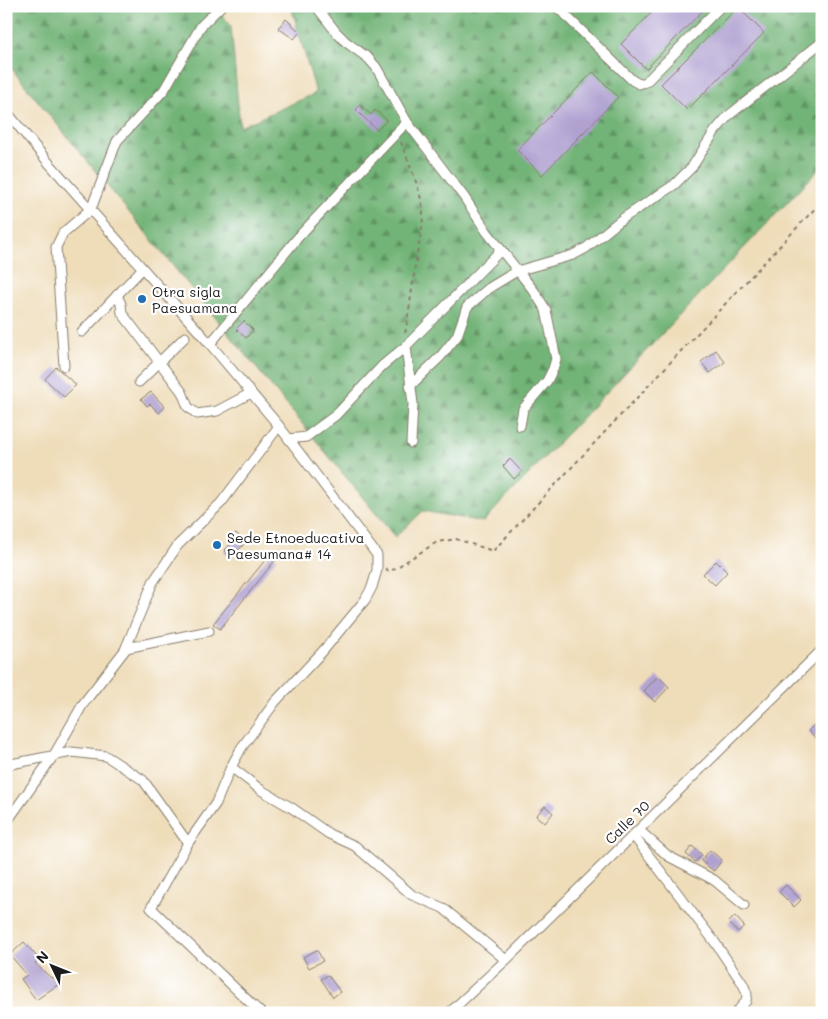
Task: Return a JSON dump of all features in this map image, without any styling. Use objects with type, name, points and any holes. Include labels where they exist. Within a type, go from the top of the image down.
[{"type":"street","points":[[64,366],[56,247],[63,233],[91,208],[117,141],[164,90],[201,26],[221,6]]},
{"type":"street","points":[[316,6],[336,32],[368,58],[376,67],[407,122],[464,197],[486,232],[534,291],[546,310],[556,359],[547,381],[523,409],[520,426]]},
{"type":"street","points":[[556,6],[632,80],[639,84],[646,82],[721,6]]},
{"type":"street","points":[[410,386],[441,356],[457,336],[467,308],[489,288],[517,271],[573,255],[586,248],[622,219],[674,185],[692,167],[715,131],[728,116],[822,42]]},
{"type":"street","points":[[6,111],[48,162],[91,208],[279,426],[377,555],[372,587],[365,600],[323,651],[275,702],[242,748],[216,803],[188,843],[151,908],[261,1013]]},
{"type":"street","points":[[210,344],[300,234],[407,122]]},
{"type":"street","points":[[289,439],[306,437],[336,415],[382,366],[406,346],[500,250]]},
{"type":"street","points":[[82,332],[142,269]]},
{"type":"street","points":[[117,295],[122,313],[182,392],[188,406],[197,414],[217,411],[251,393]]},
{"type":"street","points":[[139,382],[185,337]]},
{"type":"street","points":[[406,346],[413,404],[411,443]]},
{"type":"street","points":[[6,823],[54,755],[83,704],[126,648],[153,582],[178,546],[221,503],[279,426]]},
{"type":"street","points":[[126,648],[209,632]]},
{"type":"street","name":"Calle 70","points":[[450,1013],[822,650]]},
{"type":"street","points":[[6,765],[72,752],[106,756],[143,780],[188,843]]},
{"type":"street","points":[[232,767],[260,790],[292,808],[329,834],[356,846],[412,895],[443,908],[506,960]]},
{"type":"street","points":[[636,832],[668,856],[714,880],[744,905]]},
{"type":"street","points":[[636,832],[744,984],[747,994],[746,1001],[736,1013]]},
{"type":"path","points":[[398,132],[418,187],[422,206],[423,229],[417,253],[404,336],[406,346]]},
{"type":"path","points":[[377,555],[388,572],[438,542],[456,539],[493,551],[822,201]]},
{"type":"green space","points":[[6,6],[215,6],[231,26],[240,127],[316,93],[291,6],[822,6],[822,166],[483,522],[423,511],[395,537],[6,62]]},
{"type":"building","points":[[658,6],[707,6],[646,69],[621,44]]},
{"type":"building","points":[[738,7],[764,33],[687,110],[661,84]]},
{"type":"building","points":[[286,19],[300,32],[294,39],[278,28]]},
{"type":"building","points":[[593,72],[618,97],[542,175],[517,150]]},
{"type":"building","points":[[360,105],[371,115],[375,110],[387,120],[377,130],[356,110]]},
{"type":"building","points":[[244,321],[253,330],[246,338],[236,329]]},
{"type":"building","points":[[716,350],[725,362],[710,373],[701,362]]},
{"type":"building","points":[[56,367],[76,385],[64,397],[45,379]]},
{"type":"building","points":[[151,392],[165,407],[159,413],[150,404],[147,406],[141,399]]},
{"type":"building","points":[[510,459],[522,472],[514,479],[503,466]]},
{"type":"building","points":[[236,533],[246,542],[231,558],[224,551],[234,541],[231,538]]},
{"type":"building","points":[[271,553],[277,558],[220,629],[213,624]]},
{"type":"building","points":[[716,561],[727,572],[715,585],[703,574]]},
{"type":"building","points":[[658,676],[669,687],[655,702],[644,691]]},
{"type":"building","points":[[815,724],[822,730],[822,744],[808,731]]},
{"type":"building","points":[[545,806],[553,813],[545,823],[536,816]]},
{"type":"building","points":[[692,846],[702,855],[695,862],[686,854]]},
{"type":"building","points":[[710,850],[722,860],[714,871],[701,861]]},
{"type":"building","points":[[786,885],[801,900],[794,907],[779,892]]},
{"type":"building","points":[[735,916],[744,926],[738,932],[728,923]]},
{"type":"building","points":[[24,942],[39,959],[35,963],[59,984],[36,1000],[21,979],[27,975],[10,955]]},
{"type":"building","points":[[317,950],[323,961],[309,968],[303,957]]},
{"type":"building","points":[[328,975],[340,992],[333,997],[321,979]]},
{"type":"place","name":"Otra sigla Paesuamana","points":[[142,299]]},
{"type":"place","name":"Sede Etnoeducativa Paesumana# 14","points":[[217,545]]}]
